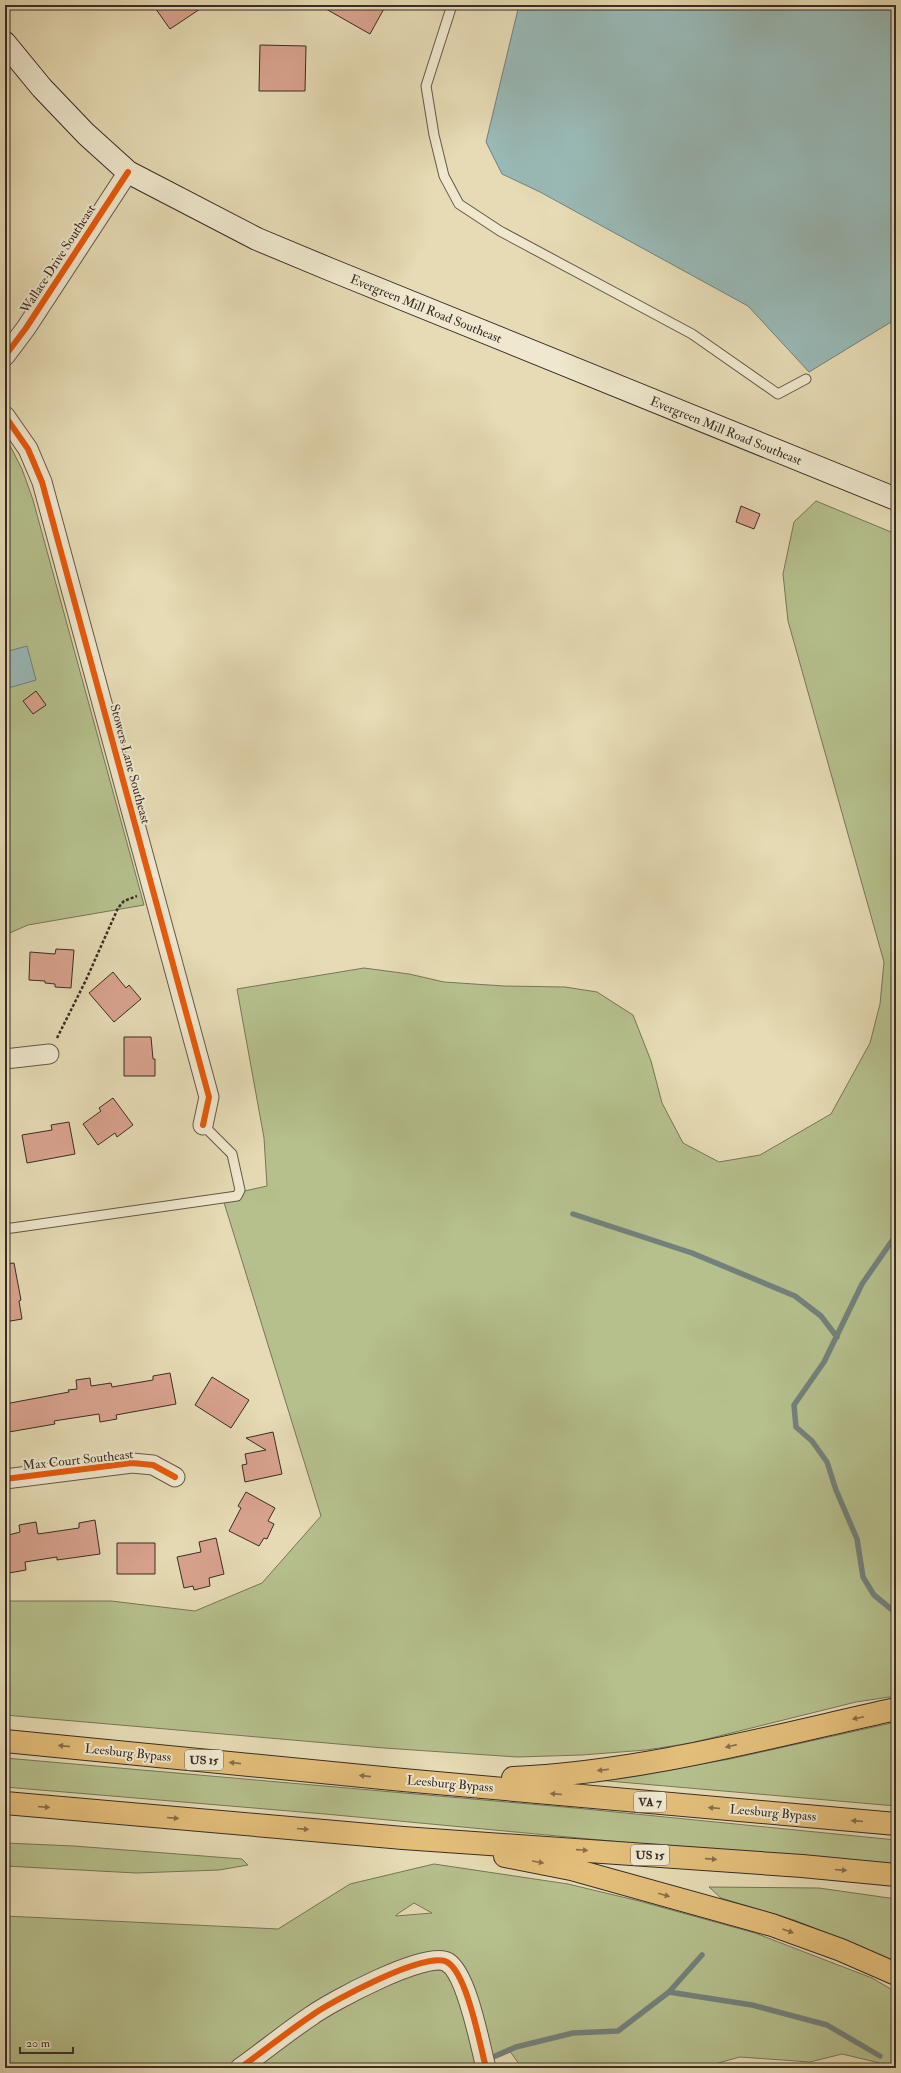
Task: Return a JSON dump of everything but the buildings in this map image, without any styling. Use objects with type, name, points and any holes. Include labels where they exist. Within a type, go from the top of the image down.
[{"type":"highway","points":[[403,1780],[540,1777],[604,1770],[670,1760],[896,1709]]},
{"type":"highway","name":"Leesburg Bypass","points":[[5,1741],[403,1780],[896,1824]]},
{"type":"highway","name":"US 15","points":[[5,1803],[403,1838],[794,1866],[896,1875]]},
{"type":"highway","points":[[403,1838],[571,1868],[772,1925],[841,1950],[896,1974]]},
{"type":"main road","name":"Evergreen Mill Road Southeast","points":[[5,43],[47,94],[128,172],[264,242],[896,499]]},
{"type":"street","name":"Wallace Drive Southeast","points":[[5,356],[26,328],[128,172]]},
{"type":"street","name":"Stowers Lane Southeast","points":[[5,416],[28,449],[42,482],[208,1097],[203,1125]]},
{"type":"street","points":[[5,1059],[49,1054]]},
{"type":"street","name":"Max Court Southeast","points":[[5,1479],[132,1463],[153,1465],[175,1477]]},
{"type":"street","points":[[240,2068],[312,2015],[334,2002],[397,1971],[430,1961],[442,1960],[448,1962],[455,1969],[461,1980],[480,2042],[486,2068]]},
{"type":"lane","points":[[452,5],[426,86],[434,136],[444,176],[459,204],[500,231],[692,334],[778,394],[806,379]]},
{"type":"lane","points":[[5,1229],[236,1196],[240,1190],[232,1154],[203,1125]]},
{"type":"path","points":[[49,1054],[86,980],[118,908],[124,901],[153,891]]},
{"type":"green space","points":[[5,436],[22,469],[33,500],[144,905],[28,925],[5,935]]},
{"type":"green space","points":[[816,501],[896,534],[896,1696],[856,1702],[691,1743],[646,1750],[582,1755],[517,1757],[384,1748],[5,1715],[5,1601],[111,1601],[195,1611],[262,1583],[321,1516],[222,1196],[267,1186],[264,1138],[237,989],[364,968],[409,974],[444,982],[504,986],[565,987],[597,992],[633,1015],[651,1061],[662,1103],[683,1143],[719,1162],[760,1155],[831,1114],[870,1043],[880,1004],[884,962],[788,621],[783,574],[794,522]]},
{"type":"green space","points":[[896,1722],[896,1806],[585,1779],[677,1768],[730,1759]]},
{"type":"green space","points":[[5,1758],[575,1808],[896,1840],[896,1868],[325,1814],[5,1787]]},
{"type":"green space","points":[[5,1843],[74,1846],[242,1859],[248,1865],[219,1870],[136,1873],[5,1866]]},
{"type":"green space","points":[[434,1864],[568,1884],[639,1901],[755,1933],[872,1978],[896,1992],[896,2068],[884,2068],[880,2063],[842,2054],[810,2062],[740,2057],[700,2068],[522,2068],[509,2050],[468,2068],[5,2068],[5,1916],[278,1929],[350,1884]],"holes":[[[414,1903],[432,1913],[396,1916]]]},
{"type":"green space","points":[[709,1887],[819,1888],[896,1899],[896,1963],[855,1944],[794,1920],[721,1898]]},
{"type":"water","points":[[519,5],[896,5],[896,319],[809,372],[748,306],[540,192],[502,174],[486,142]]},
{"type":"water","points":[[27,646],[36,680],[5,689],[5,652]]},
{"type":"waterway","points":[[573,1214],[692,1253],[795,1296],[821,1316],[837,1337]]},
{"type":"waterway","points":[[896,1235],[862,1284],[824,1362],[794,1405],[796,1427],[812,1441],[827,1462],[836,1490],[857,1539],[863,1577],[874,1595],[896,1613]]},
{"type":"waterway","points":[[468,2068],[516,2047],[573,2033],[618,2031],[669,1992],[702,1955]]},
{"type":"waterway","points":[[669,1992],[752,2005],[827,2025],[880,2056]]},
{"type":"cycle path","points":[[5,356],[26,328],[128,172]]},
{"type":"cycle path","points":[[5,416],[28,449],[42,482],[209,1097],[203,1125]]},
{"type":"cycle path","points":[[5,1479],[132,1463],[153,1465],[175,1477]]},
{"type":"cycle path","points":[[240,2068],[302,2022],[337,2000],[400,1970],[420,1963],[436,1960],[447,1962],[454,1969],[461,1980],[472,2010],[486,2068]]}]
